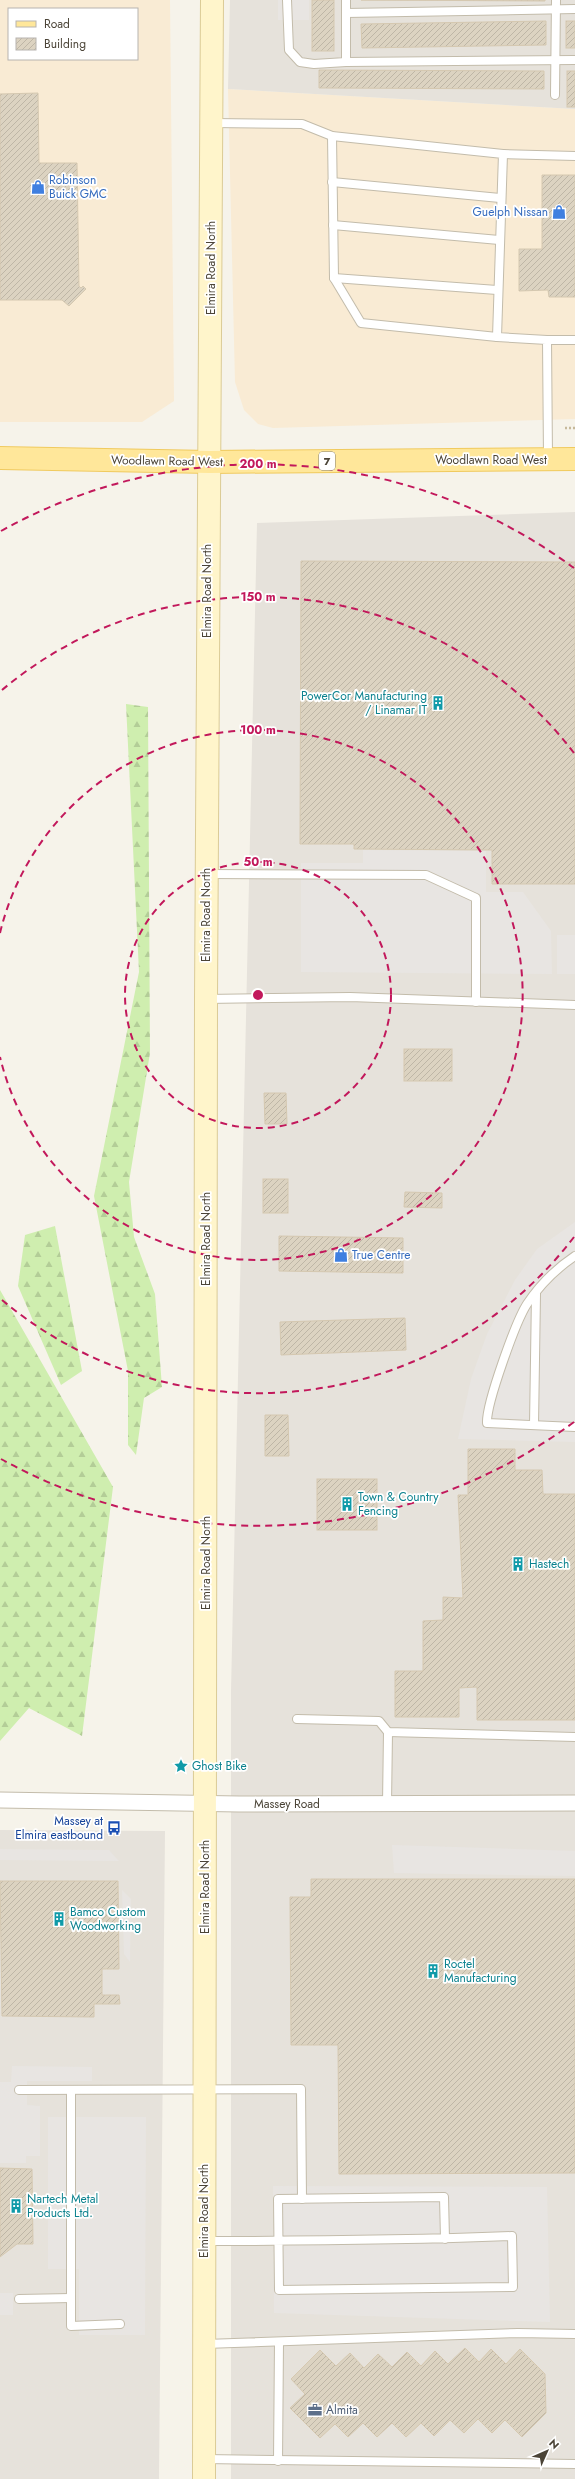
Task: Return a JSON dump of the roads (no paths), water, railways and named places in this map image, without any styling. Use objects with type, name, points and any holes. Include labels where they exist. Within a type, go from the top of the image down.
[{"type":"main road","name":"Elmira Road North","points":[[204,2469],[206,874],[212,0]]},
{"type":"main road","name":"Woodlawn Road West","points":[[0,458],[210,462],[575,459]]},
{"type":"street","name":"Massey Road","points":[[0,1800],[206,1804],[575,1803]]},
{"type":"lane","points":[[287,0],[289,50],[300,62],[314,64],[346,62],[575,60]]},
{"type":"lane","points":[[346,0],[346,62]]},
{"type":"lane","points":[[555,95],[556,0]]},
{"type":"lane","points":[[346,12],[575,9]]},
{"type":"lane","points":[[211,123],[302,124],[332,136],[503,154],[575,156]]},
{"type":"lane","points":[[332,136],[334,278],[361,323],[497,337],[575,340]]},
{"type":"lane","points":[[497,337],[500,198],[503,154]]},
{"type":"lane","points":[[332,182],[500,198]]},
{"type":"lane","points":[[333,225],[499,240]]},
{"type":"lane","points":[[334,278],[497,290]]},
{"type":"lane","points":[[547,340],[548,459]]},
{"type":"lane","points":[[206,874],[426,876],[476,898],[476,1002]]},
{"type":"lane","points":[[206,999],[350,997],[575,1005]]},
{"type":"lane","points":[[575,1256],[563,1264],[536,1294],[524,1312],[500,1369],[486,1414],[487,1423],[575,1427]]},
{"type":"lane","points":[[534,1425],[536,1294]]},
{"type":"lane","points":[[297,1719],[379,1721],[388,1732],[387,1804]]},
{"type":"lane","points":[[388,1732],[575,1737]]},
{"type":"lane","points":[[20,2090],[301,2088],[302,2199]]},
{"type":"lane","points":[[71,2090],[72,2326],[120,2324]]},
{"type":"lane","points":[[204,2240],[277,2241],[445,2239],[512,2236],[513,2286],[279,2290],[277,2241],[278,2199],[444,2197],[445,2239]]},
{"type":"lane","points":[[19,2299],[71,2298]]},
{"type":"lane","points":[[204,2344],[510,2334],[575,2334]]},
{"type":"lane","points":[[278,2342],[278,2461]]},
{"type":"lane","points":[[204,2469],[278,2461],[575,2464]]},
{"type":"place","name":"Robinson Buick GMC","points":[[38,187]]},
{"type":"place","name":"Guelph Nissan","points":[[559,212]]},
{"type":"place","name":"PowerCor Manufacturing / Linamar IT","points":[[438,703]]},
{"type":"place","name":"True Centre","points":[[341,1255]]},
{"type":"place","name":"Town & Country Fencing","points":[[347,1504]]},
{"type":"place","name":"Hastech","points":[[518,1564]]},
{"type":"place","name":"Ghost Bike","points":[[181,1766]]},
{"type":"place","name":"Massey at Elmira eastbound","points":[[114,1828]]},
{"type":"place","name":"Bamco Custom Woodworking","points":[[59,1919]]},
{"type":"place","name":"Roctel Manufacturing","points":[[433,1971]]},
{"type":"place","name":"Nartech Metal Products Ltd.","points":[[16,2206]]},
{"type":"place","name":"Almita","points":[[315,2410]]}]
